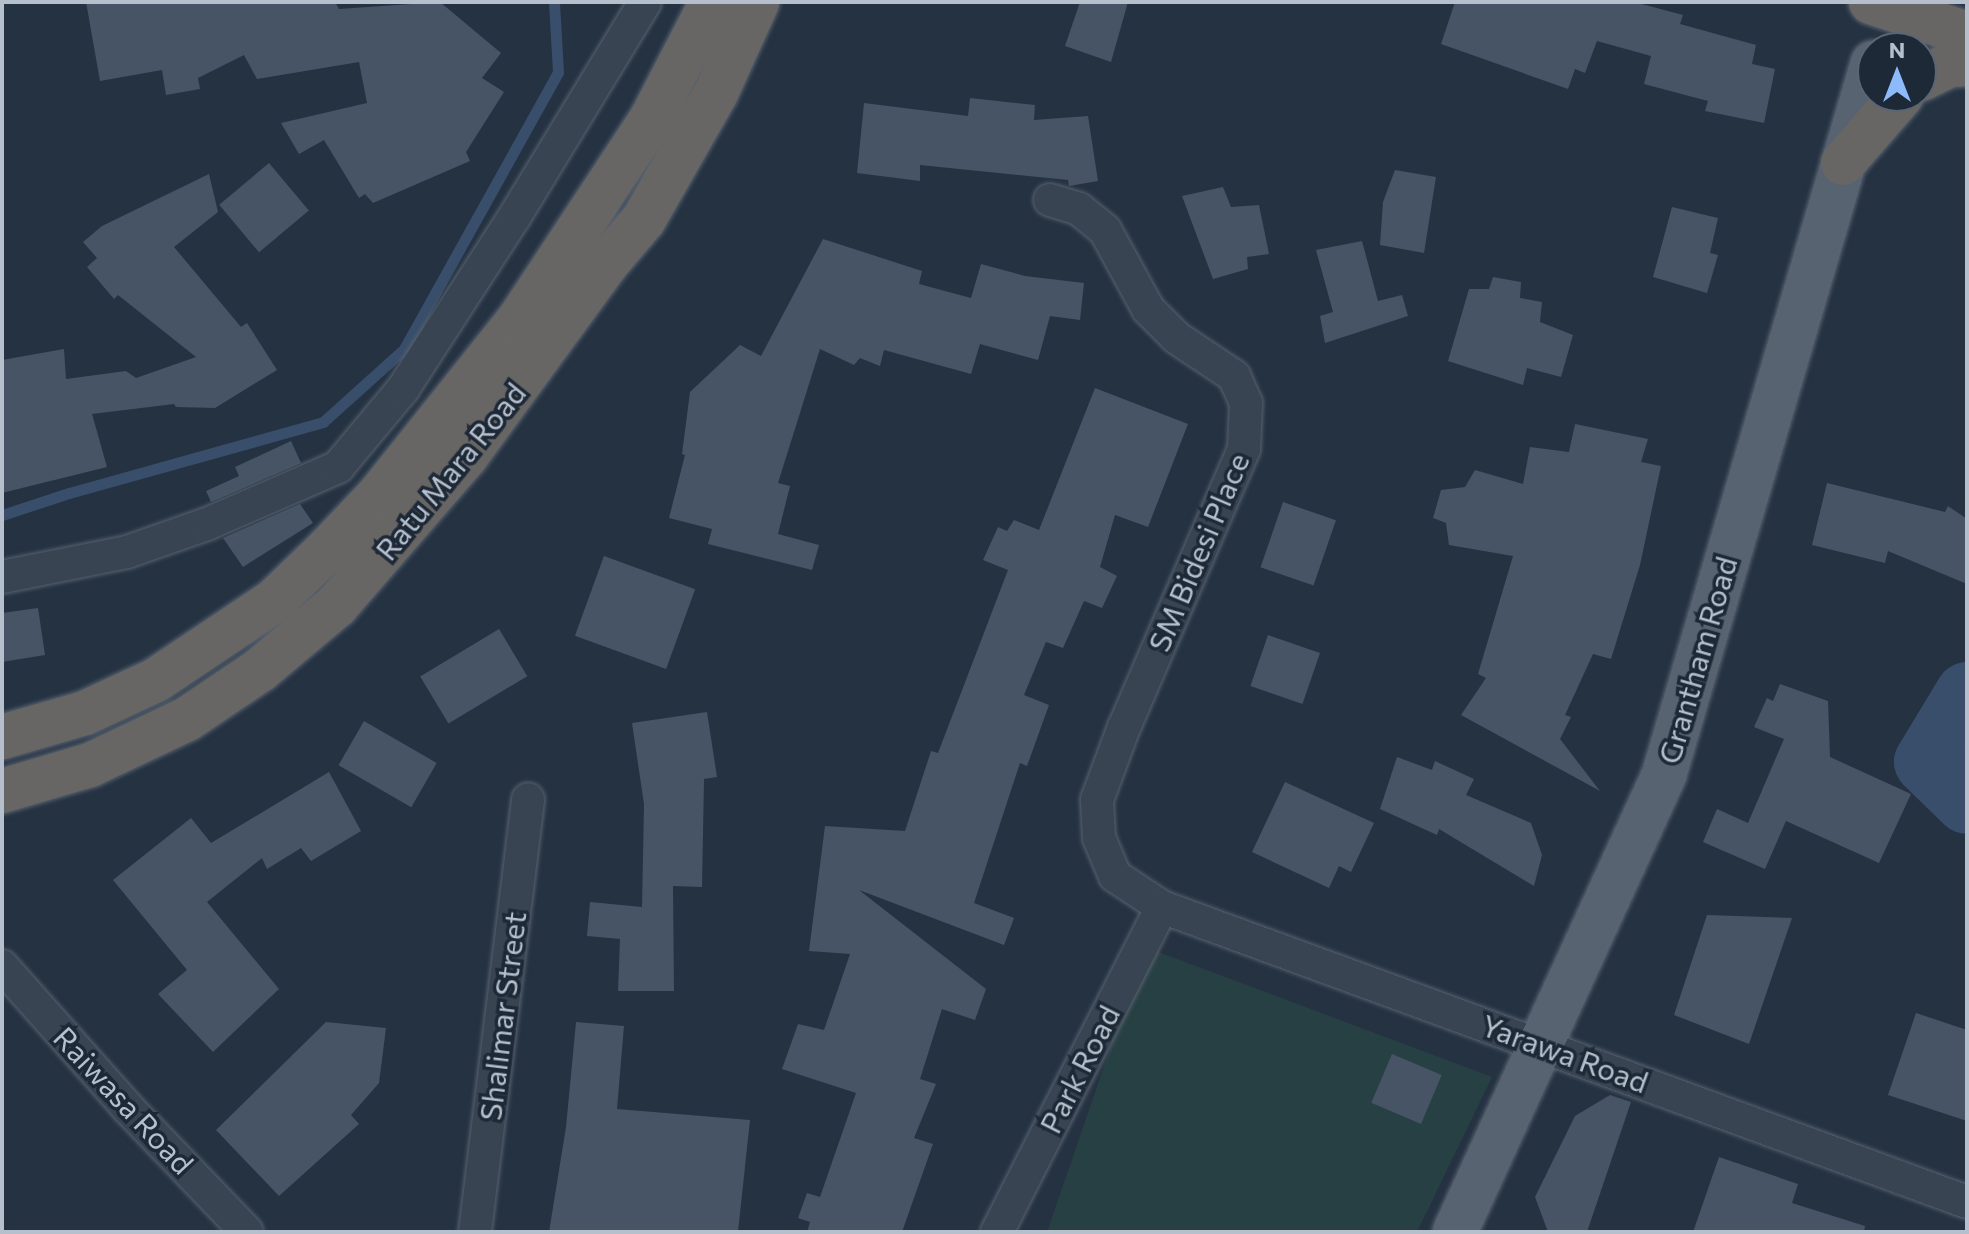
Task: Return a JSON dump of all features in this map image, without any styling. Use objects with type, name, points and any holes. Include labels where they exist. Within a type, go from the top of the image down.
[{"type":"highway","name":"Ratu Mara Road","points":[[2,737],[85,713],[156,680],[274,601],[329,548],[380,494],[519,320],[651,120],[712,2]]},
{"type":"highway","name":"Ratu Mara Road","points":[[2,791],[90,765],[187,719],[261,669],[337,605],[466,456],[606,264],[644,219],[716,93],[757,2]]},
{"type":"highway","points":[[1882,15],[1967,34]]},
{"type":"highway","points":[[1937,71],[1950,65],[1967,64]]},
{"type":"highway","points":[[1843,163],[1887,112]]},
{"type":"main road","name":"Grantham Road","points":[[1455,1232],[1664,775],[1858,112]]},
{"type":"street","points":[[2,577],[127,552],[207,524],[338,467],[403,389],[515,216],[645,2]]},
{"type":"street","name":"SM Bidesi Place","points":[[1050,200],[1079,209],[1105,230],[1148,309],[1177,338],[1234,376],[1246,403],[1244,449],[1097,800],[1099,838],[1115,876],[1162,907]]},
{"type":"street","name":"Shalimar Street","points":[[475,1232],[528,799]]},
{"type":"street","name":"Yarawa Road","points":[[1162,907],[1967,1202]]},
{"type":"street","name":"Park Road","points":[[997,1232],[1162,907]]},
{"type":"street","name":"Raiwasa Road","points":[[2,966],[127,1107],[247,1232]]},
{"type":"green space","points":[[1145,947],[1492,1077],[1417,1232],[1047,1232]]},
{"type":"building","points":[[86,2],[335,2],[339,9],[440,2],[501,53],[482,78],[504,92],[466,152],[470,161],[373,203],[365,194],[359,198],[324,140],[299,154],[281,123],[367,103],[359,62],[257,79],[244,55],[198,78],[200,89],[166,95],[162,70],[100,81]]},
{"type":"building","points":[[1080,2],[1128,2],[1111,62],[1065,46]]},
{"type":"building","points":[[1455,2],[1634,2],[1683,15],[1680,24],[1756,45],[1752,64],[1775,69],[1764,123],[1705,111],[1708,101],[1644,84],[1651,56],[1597,41],[1585,73],[1575,69],[1568,89],[1441,44]]},
{"type":"building","points":[[970,98],[1035,105],[1034,120],[1088,116],[1098,181],[1069,186],[1068,180],[920,165],[920,181],[857,173],[864,103],[968,116]]},
{"type":"building","points":[[269,163],[309,210],[259,252],[219,205]]},
{"type":"building","points":[[1395,170],[1436,177],[1424,253],[1380,245],[1383,202]]},
{"type":"building","points":[[209,174],[218,212],[174,247],[241,327],[247,323],[277,370],[215,408],[176,407],[174,404],[92,414],[107,467],[2,493],[2,360],[64,349],[66,379],[126,371],[136,378],[196,357],[118,295],[114,299],[87,267],[97,258],[83,242],[102,226]]},
{"type":"building","points":[[1223,187],[1231,207],[1259,205],[1269,254],[1247,257],[1248,269],[1213,279],[1182,196]]},
{"type":"building","points":[[1672,207],[1718,218],[1710,253],[1718,255],[1707,293],[1653,277]]},
{"type":"building","points":[[823,239],[922,271],[919,284],[971,298],[981,264],[1025,276],[1084,283],[1080,320],[1050,316],[1038,360],[980,344],[971,374],[884,350],[880,366],[860,358],[854,365],[820,349],[778,483],[790,486],[778,534],[819,545],[812,570],[708,544],[712,529],[669,518],[685,455],[682,454],[690,392],[740,345],[761,356]]},
{"type":"building","points":[[1362,241],[1378,301],[1402,295],[1408,316],[1325,343],[1320,316],[1333,312],[1316,250]]},
{"type":"building","points":[[1493,277],[1521,282],[1520,298],[1542,302],[1540,322],[1573,335],[1561,377],[1527,368],[1523,385],[1448,361],[1469,289],[1489,289]]},
{"type":"building","points":[[1095,388],[1188,424],[1148,527],[1115,515],[1100,567],[1117,576],[1102,608],[1084,601],[1063,648],[1046,642],[1024,695],[1049,705],[1027,766],[1020,763],[974,903],[1014,918],[1004,945],[859,890],[986,989],[975,1020],[942,1009],[920,1079],[936,1084],[914,1138],[933,1144],[902,1232],[807,1232],[810,1222],[798,1218],[807,1193],[820,1197],[856,1093],[782,1069],[798,1024],[824,1030],[850,954],[809,951],[825,826],[905,831],[931,751],[938,753],[1008,570],[983,560],[998,527],[1007,531],[1014,520],[1039,530]]},
{"type":"building","points":[[1575,424],[1648,439],[1641,462],[1661,466],[1640,565],[1611,659],[1593,654],[1565,715],[1571,717],[1560,739],[1600,791],[1461,715],[1486,678],[1478,674],[1513,556],[1449,545],[1446,523],[1433,518],[1441,490],[1465,487],[1475,470],[1523,484],[1530,447],[1569,452]]},
{"type":"building","points":[[291,441],[301,463],[211,502],[206,491],[239,476],[235,467]]},
{"type":"building","points":[[1827,483],[1945,512],[1948,506],[1967,519],[1967,584],[1888,551],[1885,563],[1812,545]]},
{"type":"building","points":[[1283,502],[1336,520],[1313,585],[1261,567]]},
{"type":"building","points":[[300,504],[313,523],[243,567],[223,538]]},
{"type":"building","points":[[604,556],[695,589],[666,669],[575,636]]},
{"type":"building","points":[[38,608],[45,655],[2,662],[2,613]]},
{"type":"building","points":[[499,629],[527,676],[448,724],[420,676]]},
{"type":"building","points":[[1268,635],[1320,653],[1302,704],[1250,686]]},
{"type":"building","points":[[1780,684],[1828,701],[1830,757],[1911,794],[1879,863],[1786,821],[1765,869],[1703,842],[1717,809],[1748,823],[1784,739],[1754,727],[1767,698],[1773,701]]},
{"type":"building","points":[[707,712],[717,777],[704,779],[702,887],[673,886],[674,991],[618,991],[620,939],[587,936],[590,902],[642,907],[644,804],[632,723]]},
{"type":"building","points":[[364,721],[437,763],[411,807],[338,765]]},
{"type":"building","points":[[1397,757],[1432,770],[1435,761],[1474,779],[1466,795],[1531,823],[1542,855],[1534,886],[1439,829],[1437,835],[1380,809]]},
{"type":"building","points":[[329,772],[361,831],[311,861],[301,848],[267,869],[262,858],[207,902],[279,989],[213,1052],[158,994],[187,970],[113,880],[191,818],[211,843]]},
{"type":"building","points":[[1285,782],[1374,823],[1351,872],[1339,866],[1329,888],[1252,852]]},
{"type":"building","points":[[1707,915],[1792,918],[1749,1044],[1674,1015]]},
{"type":"building","points":[[1916,1013],[1967,1030],[1967,1121],[1888,1095]]},
{"type":"building","points":[[326,1022],[386,1028],[379,1083],[351,1115],[359,1124],[279,1196],[216,1130]]},
{"type":"building","points":[[576,1022],[624,1026],[617,1109],[750,1120],[738,1232],[549,1232],[566,1127]]},
{"type":"building","points":[[1392,1054],[1442,1075],[1421,1124],[1371,1103]]},
{"type":"building","points":[[1610,1095],[1631,1102],[1587,1232],[1548,1232],[1535,1197],[1575,1116]]},
{"type":"building","points":[[1719,1157],[1798,1184],[1792,1203],[1865,1226],[1864,1232],[1693,1232]]},
{"type":"waterway","points":[[2,515],[69,493],[323,422],[404,349],[558,72],[554,2]]},
{"type":"waterway","points":[[1967,694],[1926,762],[1967,802]]}]
